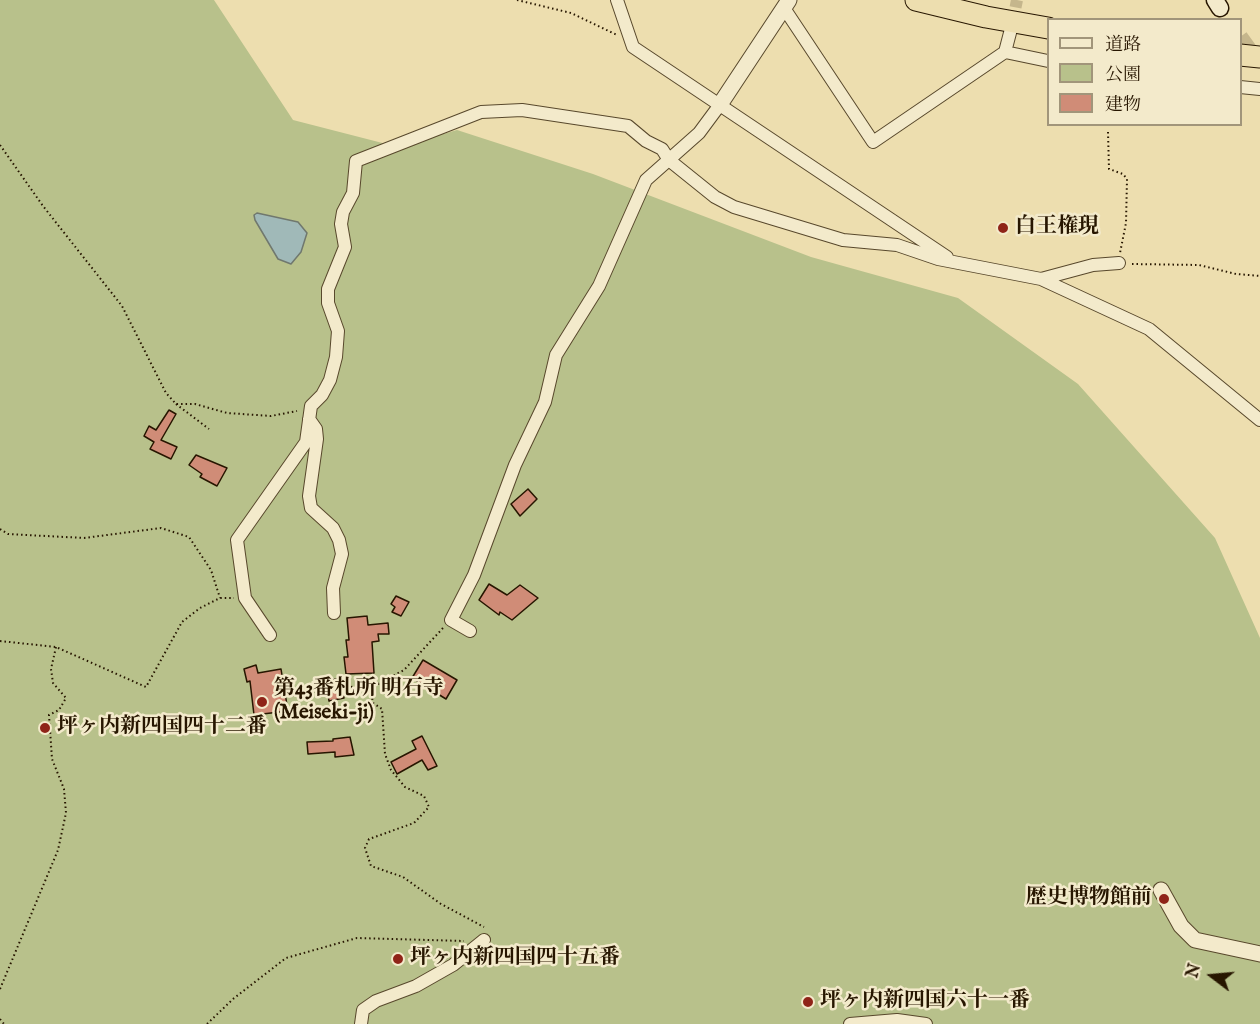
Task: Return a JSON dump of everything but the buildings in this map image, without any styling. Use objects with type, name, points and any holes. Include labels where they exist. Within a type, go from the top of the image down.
[{"type":"highway","points":[[916,0],[986,17],[1047,28]]},
{"type":"highway","points":[[964,0],[1050,18]]},
{"type":"highway","points":[[1242,44],[1260,46]]},
{"type":"highway","points":[[1242,55],[1260,57]]},
{"type":"street","points":[[617,0],[633,47],[954,261]]},
{"type":"street","points":[[470,631],[451,620],[474,574],[515,465],[545,402],[556,355],[599,286],[646,180],[699,134],[786,4],[873,142],[1005,52],[1011,29]]},
{"type":"street","points":[[1005,52],[1047,61]]},
{"type":"street","points":[[1242,87],[1260,89]]},
{"type":"street","points":[[270,635],[245,598],[237,540],[306,442],[311,406],[322,395],[336,357],[338,331],[328,303],[328,289],[345,247],[341,224],[343,212],[353,193],[356,161],[481,112],[522,110],[628,126],[646,141],[662,149],[669,160],[714,197],[734,207],[843,240],[897,245],[954,261],[1041,279],[1149,329],[1260,420]]},
{"type":"street","points":[[1041,279],[1092,265],[1119,263]]},
{"type":"street","points":[[309,419],[316,429],[317,439],[309,495],[311,508],[333,528],[342,554],[333,588],[334,613]]},
{"type":"street","points":[[1161,890],[1181,926],[1195,940],[1260,954]]},
{"type":"street","points":[[361,1024],[363,1010],[376,1001],[416,987],[453,965],[484,940]]},
{"type":"street","points":[[850,1024],[897,1020],[926,1024]]},
{"type":"path","points":[[517,0],[571,13],[617,35],[633,47]]},
{"type":"path","points":[[1108,132],[1109,169],[1123,174],[1127,179],[1126,223],[1119,263],[1199,265],[1236,274],[1260,276]]},
{"type":"path","points":[[0,145],[43,206],[122,306],[166,393],[176,404],[209,429]]},
{"type":"path","points":[[176,404],[195,404],[227,413],[271,416],[311,406]]},
{"type":"path","points":[[0,529],[8,534],[84,538],[132,534],[161,528],[189,537],[211,570],[220,598]]},
{"type":"path","points":[[0,642],[56,647],[146,687],[182,622],[200,608],[220,598],[245,598]]},
{"type":"path","points":[[342,688],[378,684],[404,670],[451,620]]},
{"type":"path","points":[[0,989],[58,850],[66,813],[64,789],[52,759],[49,715],[59,710],[66,698],[53,683],[51,669],[56,647]]},
{"type":"path","points":[[207,1024],[233,999],[286,958],[357,938],[484,940],[488,929],[441,904],[403,877],[371,866],[365,848],[369,838],[414,823],[429,807],[424,796],[405,787],[391,770],[385,754],[382,710],[373,703],[370,685]]},
{"type":"path","points":[[288,696],[327,690]]},
{"type":"path","points":[[0,1019],[4,1024]]},
{"type":"green space","points":[[0,0],[214,0],[293,120],[398,147],[457,130],[593,174],[811,257],[958,298],[1078,384],[1215,538],[1260,638],[1260,1024],[0,1024]]},
{"type":"water","points":[[257,213],[298,222],[307,233],[301,252],[291,264],[278,259],[255,220],[254,215]]},
{"type":"tunnel","points":[[1012,25],[1017,0]]},
{"type":"tunnel","points":[[1242,40],[1258,62]]},
{"type":"place","name":"白王権現","points":[[1003,228]]},
{"type":"place","name":"第43番札所 明石寺 (Meiseki-ji)","points":[[262,702]]},
{"type":"place","name":"坪ヶ内新四国四十二番","points":[[45,728]]},
{"type":"place","name":"歴史博物館前","points":[[1164,899]]},
{"type":"place","name":"坪ヶ内新四国四十五番","points":[[398,959]]},
{"type":"place","name":"坪ヶ内新四国六十一番","points":[[808,1002]]}]
